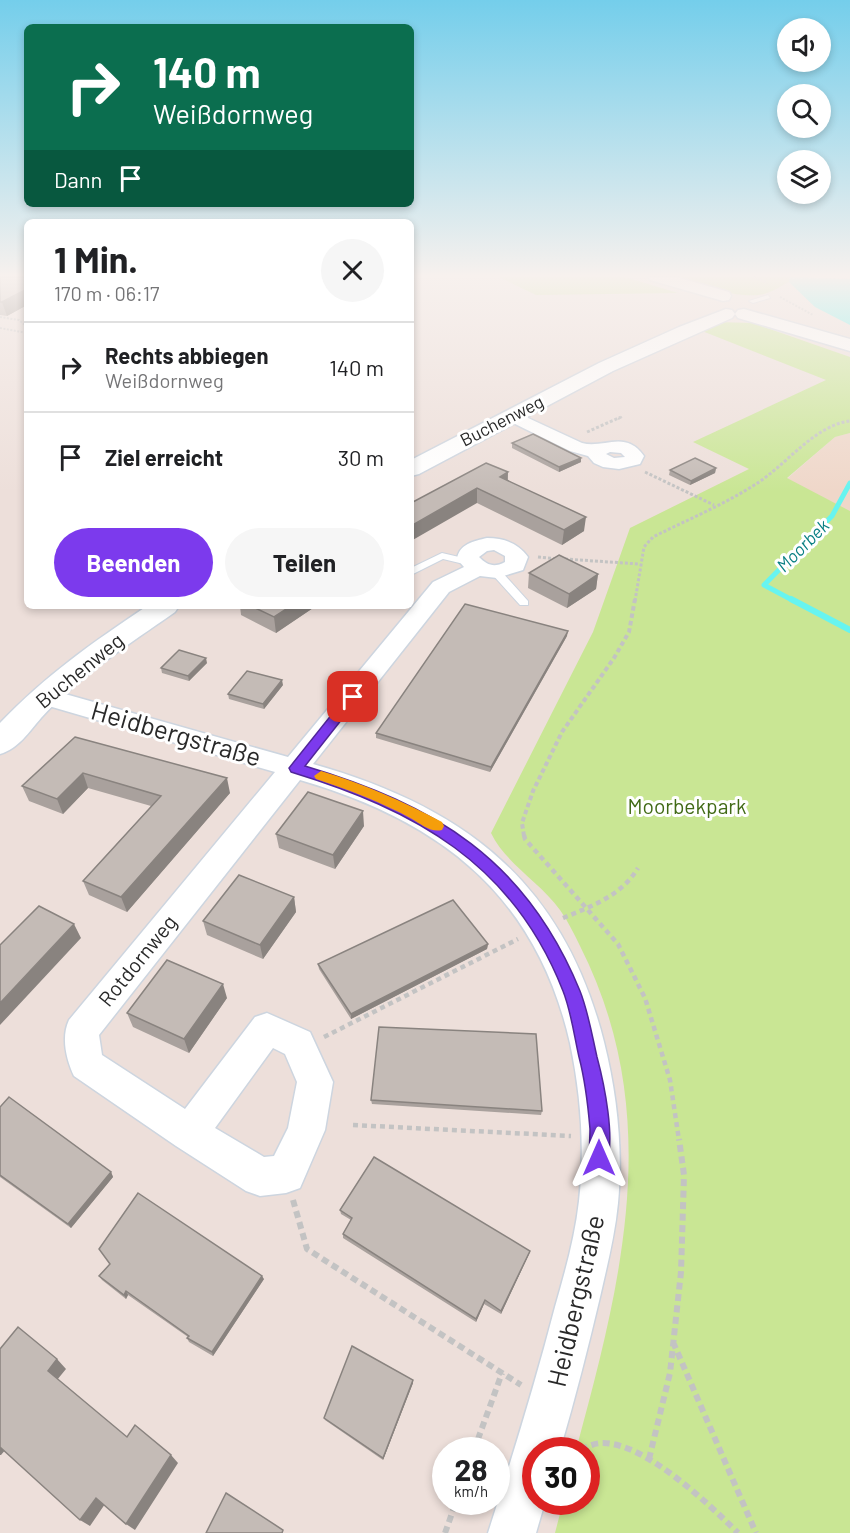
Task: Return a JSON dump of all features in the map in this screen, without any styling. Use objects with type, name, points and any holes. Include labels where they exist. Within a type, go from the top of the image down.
[{"type":"street","name":"Buchenweg","points":[[414,467],[646,349]]},
{"type":"street","points":[[513,416],[565,442],[597,453],[601,460],[609,463],[627,463]]},
{"type":"street","points":[[486,545],[504,546],[517,556],[516,565],[511,568],[481,567],[468,554],[486,545]]},
{"type":"street","name":"Rotdornweg","points":[[286,1174],[260,1178],[86,1064],[81,1031],[441,587],[481,567]]},
{"type":"street","name":"Buchenweg","points":[[0,742],[44,696],[94,655],[161,609]]},
{"type":"street","name":"Heidbergstraße","points":[[44,696],[296,768],[358,788],[395,803],[439,827],[478,858],[512,890],[541,927],[559,959],[572,993],[593,1076],[599,1137],[599,1200],[587,1265],[541,1437]]},
{"type":"street","points":[[189,1133],[267,1028],[298,1042],[315,1082],[306,1130],[286,1174]]},
{"type":"street","points":[[512,1533],[522,1500]]},
{"type":"lane","points":[[414,570],[442,556],[481,567],[524,603]]},
{"type":"path","points":[[565,442],[622,417]]},
{"type":"path","points":[[650,1459],[670,1373],[681,1272],[684,1175],[670,1080],[645,998],[618,944],[525,839],[522,823],[533,791],[562,732],[614,658],[628,632],[644,547],[653,537],[755,486],[782,466],[830,423],[848,421]]},
{"type":"path","points":[[627,463],[714,505]]},
{"type":"path","points":[[517,556],[639,564]]},
{"type":"path","points":[[301,1048],[541,927],[609,898],[635,874],[638,868]]},
{"type":"path","points":[[353,1125],[599,1137]]},
{"type":"path","points":[[286,1174],[307,1249],[551,1404]]},
{"type":"path","points":[[673,1342],[756,1533]]},
{"type":"path","points":[[479,1437],[502,1373]]},
{"type":"path","points":[[600,1444],[610,1443],[650,1459],[718,1513],[738,1533]]},
{"type":"path","points":[[445,1533],[451,1515]]},
{"type":"shaded area","points":[[850,433],[850,511],[787,479],[835,437]]},
{"type":"green space","name":"Moorbekpark","points":[[746,349],[826,349],[850,357],[850,433],[835,437],[787,478],[850,511],[850,1533],[555,1533],[560,1515],[600,1515],[600,1437],[579,1437],[608,1323],[620,1260],[627,1197],[628,1134],[622,1072],[606,1009],[580,946],[560,910],[505,854],[491,833],[593,632],[630,528],[749,469],[693,442],[826,380]]},
{"type":"building","points":[[533,434],[581,458],[559,467],[512,443]]},
{"type":"building","points":[[695,458],[716,468],[691,481],[670,470]]},
{"type":"building","points":[[486,463],[508,472],[500,477],[586,517],[564,530],[477,488],[414,524],[414,501]]},
{"type":"building","points":[[559,555],[598,574],[569,594],[529,573]]},
{"type":"building","points":[[465,604],[568,631],[491,767],[376,733]]},
{"type":"building","points":[[257,609],[286,609],[274,617]]},
{"type":"building","points":[[179,650],[206,658],[188,676],[161,668]]},
{"type":"building","points":[[247,671],[282,680],[263,704],[228,694]]},
{"type":"building","points":[[75,737],[227,778],[121,897],[83,881],[161,796],[83,773],[57,799],[22,786]]},
{"type":"building","points":[[308,792],[363,811],[333,855],[276,834]]},
{"type":"building","points":[[239,875],[294,897],[260,945],[203,921]]},
{"type":"building","points":[[453,900],[488,944],[351,1014],[318,964]]},
{"type":"building","points":[[39,906],[74,924],[0,1003],[0,945]]},
{"type":"building","points":[[167,960],[223,984],[184,1039],[127,1013]]},
{"type":"building","points":[[379,1027],[536,1034],[542,1111],[371,1100]]},
{"type":"building","points":[[9,1097],[111,1172],[68,1224],[0,1175],[0,1107]]},
{"type":"building","points":[[374,1157],[530,1251],[501,1311],[485,1300],[476,1319],[343,1234],[352,1218],[340,1210]]},
{"type":"building","points":[[138,1193],[262,1276],[212,1352],[187,1338],[189,1336],[126,1291],[124,1295],[99,1276],[110,1264],[99,1249]]},
{"type":"building","points":[[18,1327],[57,1359],[48,1371],[127,1437],[135,1425],[171,1455],[126,1524],[96,1498],[80,1520],[0,1447],[0,1349]]},
{"type":"building","points":[[352,1346],[413,1380],[383,1458],[324,1418]]},
{"type":"building","points":[[226,1493],[283,1530],[282,1533],[206,1533]]},
{"type":"waterway","name":"Moorbek","points":[[794,601],[764,585],[832,516],[850,483]]},
{"type":"waterway","name":"Moorbek","points":[[791,599],[850,630]]},
{"type":"slow traffic","points":[[321,776],[349,784],[395,803],[437,826]]},
{"type":"route","points":[[353,697],[296,768],[349,784],[395,803],[439,827],[478,858],[512,890],[541,927],[559,959],[584,1034],[593,1076],[599,1130],[599,1158]]}]
